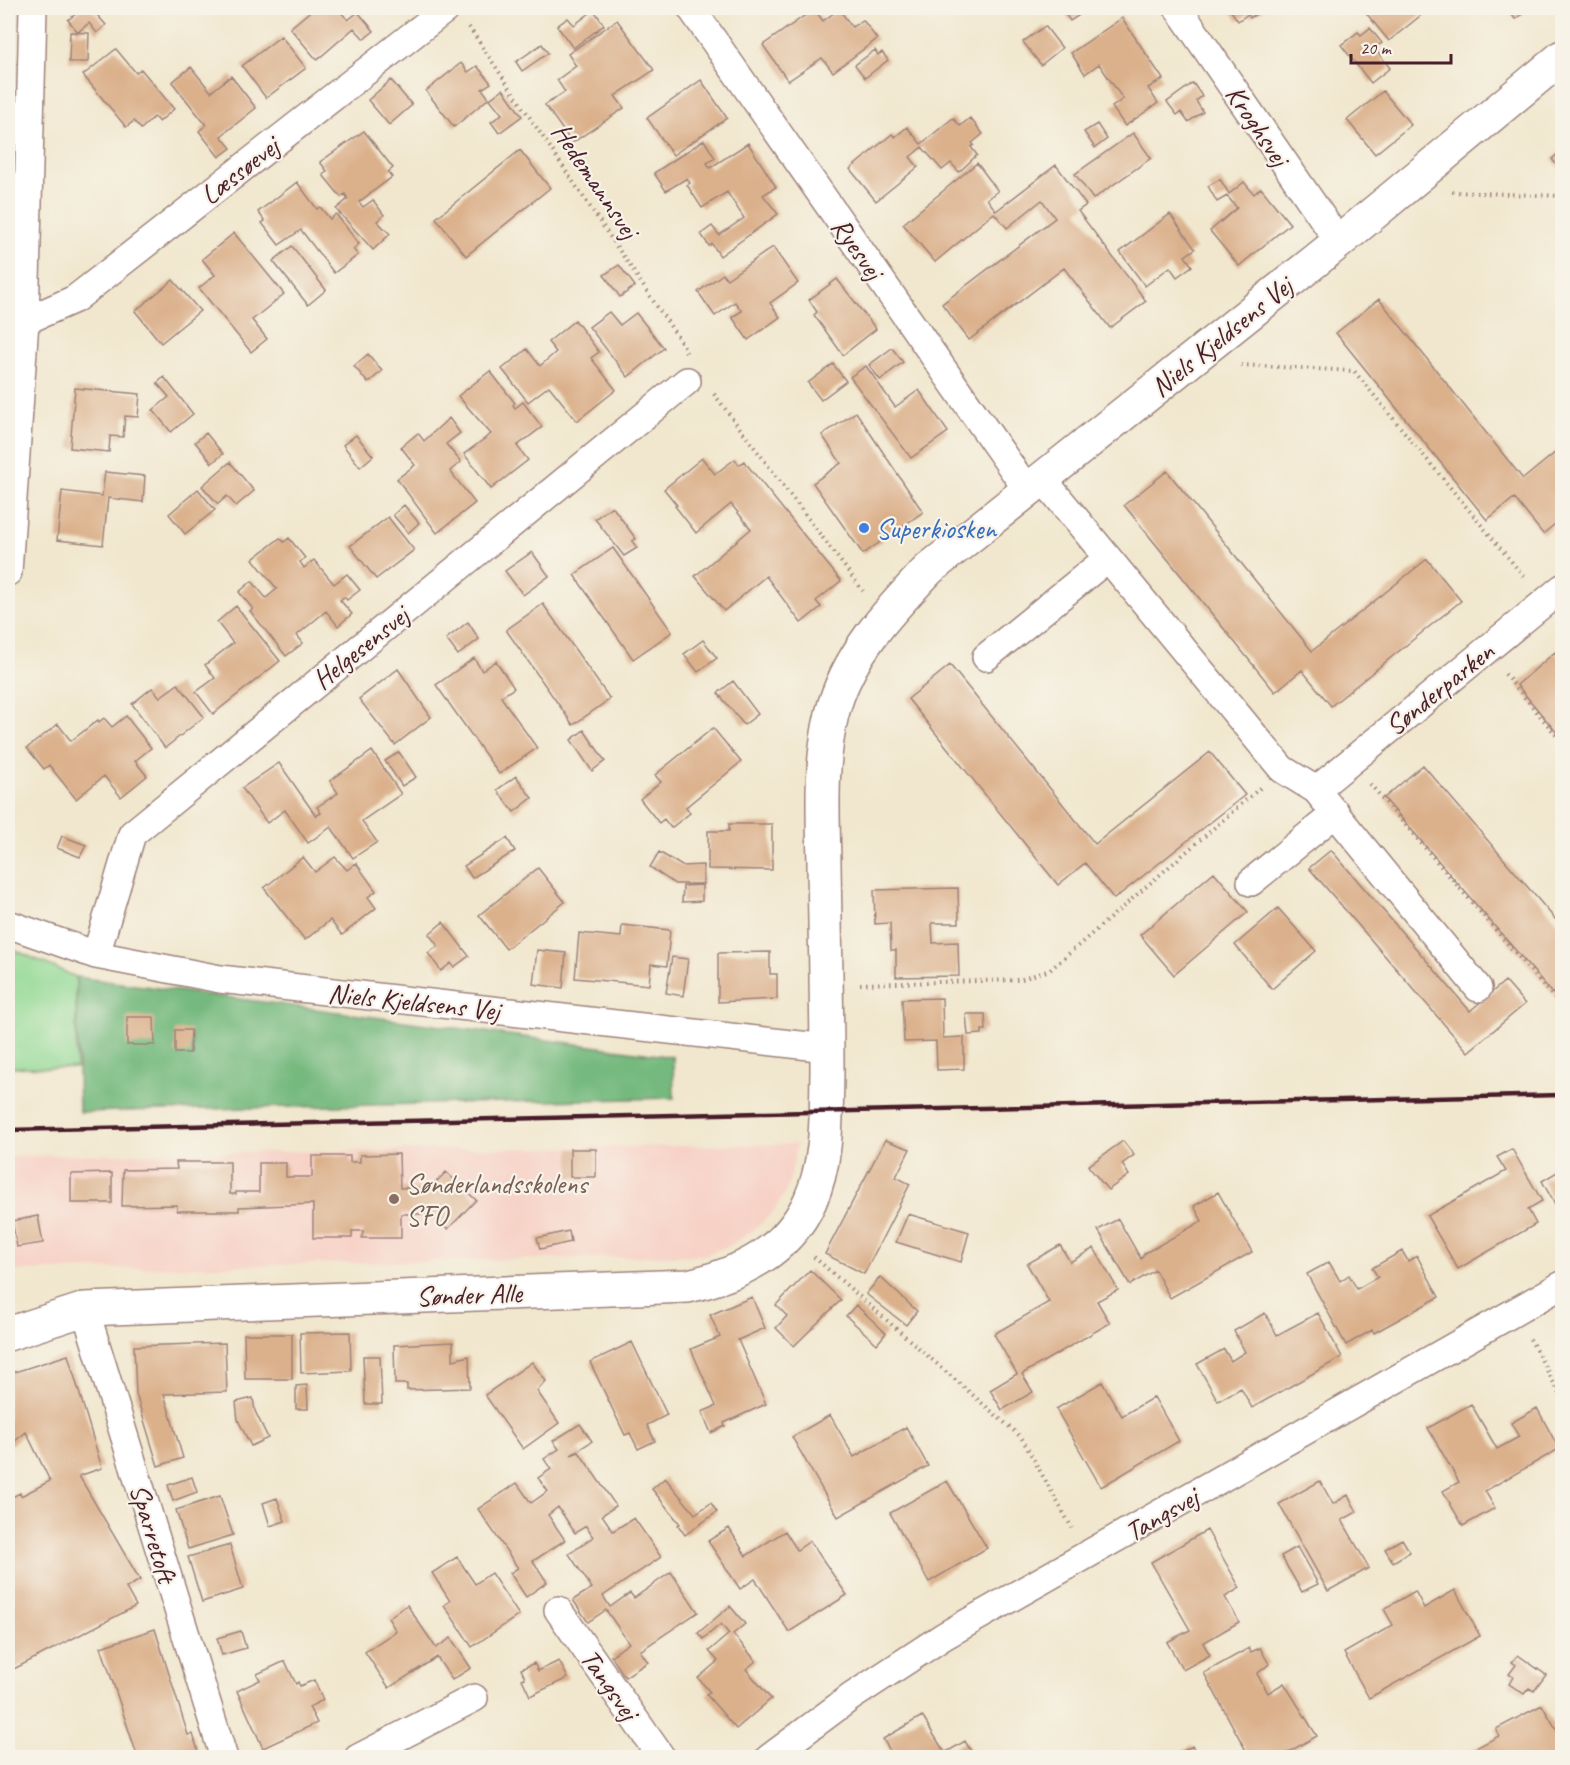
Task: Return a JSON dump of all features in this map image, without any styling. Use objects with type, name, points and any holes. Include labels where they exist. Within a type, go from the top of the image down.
[{"type":"street","points":[[8,572],[25,321],[33,8]]},
{"type":"street","name":"Ryesvej","points":[[691,8],[1034,483]]},
{"type":"street","name":"Kroghsvej","points":[[1178,8],[1339,242]]},
{"type":"street","name":"Læssøevej","points":[[25,321],[75,299],[455,12]]},
{"type":"street","name":"Niels Kjeldsens Vej","points":[[826,1111],[823,764],[832,713],[849,667],[883,618],[929,569],[1339,242],[1563,57]]},
{"type":"street","name":"Helgesensvej","points":[[96,955],[132,834],[687,381]]},
{"type":"street","points":[[1034,483],[1108,558],[1282,769],[1316,790],[1478,988]]},
{"type":"street","points":[[986,657],[1108,558]]},
{"type":"street","name":"Sønderparken","points":[[1316,790],[1554,595]]},
{"type":"street","points":[[1251,882],[1336,813]]},
{"type":"street","name":"Niels Kjeldsens Vej","points":[[8,924],[96,955],[220,980],[827,1048]]},
{"type":"street","name":"Sønder Alle","points":[[8,1334],[85,1309],[688,1286],[726,1277],[759,1260],[788,1234],[809,1203],[822,1167],[826,1111]]},
{"type":"street","name":"Tangsvej","points":[[769,1758],[851,1697],[944,1636],[1563,1285]]},
{"type":"street","name":"Sparretoft","points":[[85,1309],[224,1758]]},
{"type":"street","name":"Tangsvej","points":[[558,1610],[662,1758]]},
{"type":"street","points":[[358,1758],[474,1698]]},
{"type":"path","name":"Hedemannsvej","points":[[455,12],[686,348],[687,381]]},
{"type":"path","points":[[1401,190],[1563,196]]},
{"type":"path","points":[[1187,362],[1354,371],[1554,595]]},
{"type":"path","points":[[687,381],[718,396],[883,618]]},
{"type":"path","points":[[1485,651],[1563,742]]},
{"type":"path","points":[[1350,761],[1563,1007]]},
{"type":"path","points":[[826,985],[1019,980],[1050,970],[1282,769]]},
{"type":"path","points":[[788,1234],[1021,1437],[1088,1555]]},
{"type":"path","points":[[1515,1312],[1563,1398]]},
{"type":"shaded area","name":"Sønderlandsskolens SFO","points":[[797,1144],[788,1187],[774,1211],[753,1231],[731,1245],[705,1255],[8,1271],[8,1156]]},
{"type":"green space","points":[[8,947],[76,977],[76,1068],[8,1067]]},
{"type":"green space","points":[[76,977],[673,1057],[674,1098],[79,1112]]},
{"type":"building","points":[[83,8],[91,8],[106,25],[97,33],[89,23],[78,32],[68,20]]},
{"type":"building","points":[[314,8],[337,8],[348,20],[358,12],[374,31],[364,39],[354,28],[317,60],[290,28]]},
{"type":"building","points":[[1061,8],[1090,8],[1070,21]]},
{"type":"building","points":[[1229,8],[1266,8],[1250,18],[1248,14],[1238,21]]},
{"type":"building","points":[[1362,8],[1430,8],[1389,41]]},
{"type":"building","points":[[1507,8],[1531,8],[1515,19]]},
{"type":"building","points":[[814,9],[823,21],[839,9],[852,27],[863,20],[877,39],[833,72],[822,58],[788,81],[763,45]]},
{"type":"building","points":[[594,10],[604,25],[573,48],[557,26],[568,18],[574,25]]},
{"type":"building","points":[[1122,18],[1163,79],[1148,88],[1158,103],[1125,126],[1112,107],[1123,99],[1099,64],[1085,74],[1071,53]]},
{"type":"building","points":[[617,20],[654,70],[615,96],[624,108],[572,143],[545,105],[565,92],[557,80],[576,66],[568,54]]},
{"type":"building","points":[[1045,26],[1062,48],[1041,65],[1023,42]]},
{"type":"building","points":[[1370,28],[1382,43],[1374,48],[1390,68],[1371,83],[1341,45],[1358,32],[1361,35]]},
{"type":"building","points":[[70,32],[89,33],[88,62],[69,62]]},
{"type":"building","points":[[281,36],[306,68],[266,98],[242,66]]},
{"type":"building","points":[[542,44],[548,53],[522,71],[516,62]]},
{"type":"building","points":[[116,49],[136,73],[141,69],[174,109],[159,122],[154,117],[141,129],[134,121],[126,127],[83,75]]},
{"type":"building","points":[[875,50],[878,55],[882,52],[888,60],[865,78],[855,65]]},
{"type":"building","points":[[461,63],[468,72],[477,66],[491,83],[482,89],[489,98],[454,127],[426,91]]},
{"type":"building","points":[[191,67],[211,92],[231,76],[256,108],[221,136],[231,148],[219,157],[199,131],[206,125],[172,82]]},
{"type":"building","points":[[391,80],[412,105],[389,125],[368,100]]},
{"type":"building","points":[[701,80],[727,118],[673,155],[647,118]]},
{"type":"building","points":[[1193,83],[1202,96],[1196,101],[1203,112],[1188,122],[1181,112],[1177,115],[1167,102]]},
{"type":"building","points":[[503,89],[522,116],[499,133],[491,122],[502,114],[490,99]]},
{"type":"building","points":[[1383,91],[1411,125],[1375,154],[1347,120]]},
{"type":"building","points":[[953,118],[960,126],[970,118],[983,134],[972,143],[974,145],[971,147],[977,155],[959,172],[951,163],[942,170],[922,147],[910,157],[918,167],[876,201],[850,169],[892,134],[895,137],[907,127],[921,144]]},
{"type":"building","points":[[1097,124],[1107,139],[1095,148],[1084,132]]},
{"type":"building","points":[[364,131],[393,168],[388,172],[392,177],[359,202],[363,207],[373,200],[384,215],[377,221],[390,234],[373,250],[336,209],[348,199],[345,194],[341,197],[323,175],[327,171],[320,162]]},
{"type":"building","points":[[1133,133],[1151,158],[1093,199],[1075,174]]},
{"type":"building","points":[[704,140],[715,158],[707,163],[710,168],[748,143],[776,187],[763,195],[778,214],[720,256],[701,234],[712,226],[719,235],[744,218],[727,192],[702,208],[687,185],[690,183],[687,178],[666,191],[654,173]]},
{"type":"building","points":[[520,150],[550,188],[466,256],[436,218]]},
{"type":"building","points":[[1562,150],[1562,172],[1552,159]]},
{"type":"building","points":[[977,163],[998,191],[987,199],[996,211],[1056,165],[1086,205],[1078,211],[1146,301],[1110,328],[1064,268],[969,340],[942,304],[1055,218],[1042,200],[1007,228],[994,213],[935,262],[903,224]]},
{"type":"building","points":[[1220,179],[1229,194],[1244,182],[1254,194],[1261,188],[1290,224],[1239,266],[1210,231],[1237,208],[1227,196],[1217,202],[1208,186]]},
{"type":"building","points":[[297,182],[317,209],[320,207],[330,219],[336,214],[359,244],[353,249],[358,255],[334,273],[301,230],[279,245],[262,223],[265,221],[258,212]]},
{"type":"building","points":[[1170,214],[1195,249],[1185,256],[1192,266],[1177,277],[1170,267],[1145,286],[1120,252]]},
{"type":"building","points":[[234,233],[284,294],[252,320],[267,339],[251,352],[199,288],[215,275],[202,259]]},
{"type":"building","points":[[292,246],[326,290],[308,305],[273,261]]},
{"type":"building","points":[[773,247],[798,283],[770,303],[780,317],[748,340],[732,317],[742,311],[735,302],[715,316],[698,292],[723,274],[727,279]]},
{"type":"building","points":[[619,265],[635,286],[620,297],[604,275]]},
{"type":"building","points":[[837,279],[876,329],[843,355],[814,315],[817,312],[809,300]]},
{"type":"building","points":[[173,280],[200,311],[161,343],[135,311]]},
{"type":"building","points":[[1379,299],[1523,479],[1562,447],[1562,518],[1543,534],[1514,498],[1487,520],[1336,333]]},
{"type":"building","points":[[609,312],[620,325],[636,313],[664,348],[628,377],[589,327]]},
{"type":"building","points":[[575,320],[599,352],[591,358],[616,390],[577,421],[549,386],[528,402],[502,369],[527,349],[540,366],[556,352],[548,342]]},
{"type":"building","points":[[892,348],[903,362],[880,380],[869,365]]},
{"type":"building","points":[[368,354],[382,371],[368,383],[354,366]]},
{"type":"building","points":[[833,364],[846,381],[821,400],[808,383]]},
{"type":"building","points":[[866,366],[895,407],[919,390],[948,432],[911,458],[850,377]]},
{"type":"building","points":[[490,371],[515,403],[513,405],[515,408],[523,402],[542,427],[517,446],[528,460],[491,489],[464,454],[491,434],[458,396]]},
{"type":"building","points":[[164,377],[193,414],[171,432],[153,410],[169,397],[157,383]]},
{"type":"building","points":[[75,388],[140,394],[138,417],[125,416],[123,437],[110,436],[109,452],[70,448]]},
{"type":"building","points":[[856,412],[923,512],[863,554],[813,483],[841,463],[822,435]]},
{"type":"building","points":[[449,418],[460,433],[446,444],[461,462],[450,471],[475,503],[437,533],[397,479],[415,465],[401,447],[418,433],[424,441]]},
{"type":"building","points":[[206,433],[223,454],[212,463],[195,442]]},
{"type":"building","points":[[356,435],[373,456],[360,467],[343,445]]},
{"type":"building","points":[[702,458],[715,474],[735,459],[739,465],[744,461],[841,581],[816,601],[821,607],[801,623],[766,576],[724,611],[695,576],[751,529],[731,504],[696,533],[675,506],[677,505],[664,489]]},
{"type":"building","points":[[230,462],[254,491],[236,506],[227,496],[218,504],[202,486]]},
{"type":"building","points":[[1167,471],[1312,651],[1427,559],[1461,601],[1331,706],[1302,670],[1275,692],[1124,505]]},
{"type":"building","points":[[105,472],[145,476],[143,502],[108,498],[103,545],[57,540],[62,491],[102,496]]},
{"type":"building","points":[[198,489],[215,510],[185,534],[169,514]]},
{"type":"building","points":[[404,505],[419,523],[408,533],[393,515]]},
{"type":"building","points":[[612,506],[636,539],[632,541],[637,548],[624,556],[595,519]]},
{"type":"building","points":[[388,517],[414,550],[376,579],[350,546]]},
{"type":"building","points":[[280,538],[284,542],[289,538],[305,558],[300,562],[304,568],[314,560],[334,584],[347,574],[360,590],[347,600],[344,597],[340,600],[352,614],[338,626],[326,611],[297,635],[303,643],[286,656],[250,611],[253,609],[239,592],[252,581],[266,598],[277,589],[253,559]]},
{"type":"building","points":[[613,548],[672,632],[633,659],[574,575]]},
{"type":"building","points":[[532,552],[549,576],[523,595],[505,571]]},
{"type":"building","points":[[543,604],[610,699],[573,725],[506,630]]},
{"type":"building","points":[[236,606],[280,661],[213,714],[196,692],[215,678],[205,665],[233,643],[217,622]]},
{"type":"building","points":[[468,622],[479,639],[458,655],[446,639]]},
{"type":"building","points":[[703,640],[717,658],[698,672],[684,654]]},
{"type":"building","points":[[1555,652],[1562,661],[1562,739],[1517,685]]},
{"type":"building","points":[[474,658],[482,671],[496,661],[514,688],[501,697],[537,748],[499,774],[436,685]]},
{"type":"building","points":[[950,665],[1095,844],[1210,752],[1245,795],[1114,899],[1085,863],[1058,885],[908,699]]},
{"type":"building","points":[[398,669],[431,717],[395,745],[359,699]]},
{"type":"building","points":[[733,681],[758,714],[744,725],[718,693]]},
{"type":"building","points":[[178,684],[204,717],[165,748],[132,704],[152,688],[160,697]]},
{"type":"building","points":[[126,716],[151,748],[135,761],[147,776],[121,797],[104,776],[76,799],[49,765],[44,769],[27,748],[58,724],[71,741],[98,720],[99,722],[104,718],[112,727]]},
{"type":"building","points":[[713,728],[741,762],[686,807],[690,813],[671,828],[664,819],[659,823],[640,799],[661,782],[655,775]]},
{"type":"building","points":[[584,730],[605,761],[592,771],[571,740]]},
{"type":"building","points":[[372,751],[401,794],[362,821],[377,842],[353,858],[331,827],[308,843],[285,810],[267,823],[242,788],[279,763],[316,816],[321,813],[317,807],[338,793],[330,781]]},
{"type":"building","points":[[399,752],[416,777],[402,786],[385,761]]},
{"type":"building","points":[[1423,765],[1562,927],[1562,1004],[1384,798]]},
{"type":"building","points":[[516,776],[532,798],[514,812],[497,790]]},
{"type":"building","points":[[729,824],[772,824],[772,870],[708,869],[708,831],[729,831]]},
{"type":"building","points":[[62,836],[86,845],[80,857],[57,848]]},
{"type":"building","points":[[507,838],[515,851],[472,878],[464,866]]},
{"type":"building","points":[[1331,850],[1470,1011],[1505,981],[1525,1004],[1468,1052],[1309,868]]},
{"type":"building","points":[[659,852],[682,866],[703,865],[703,884],[675,884],[650,867]]},
{"type":"building","points":[[303,857],[315,872],[335,857],[347,870],[356,863],[376,891],[368,897],[376,908],[342,935],[330,920],[305,940],[264,888]]},
{"type":"building","points":[[538,868],[565,902],[506,949],[479,915]]},
{"type":"building","points":[[1214,872],[1248,912],[1174,975],[1140,935]]},
{"type":"building","points":[[702,885],[702,901],[682,902],[683,886]]},
{"type":"building","points":[[958,888],[959,923],[932,923],[933,943],[958,942],[959,976],[896,977],[896,950],[891,950],[890,923],[875,924],[874,890]]},
{"type":"building","points":[[1278,908],[1316,951],[1272,989],[1235,945]]},
{"type":"building","points":[[443,922],[469,956],[454,967],[451,963],[441,971],[428,953],[438,946],[429,934]]},
{"type":"building","points":[[622,925],[670,930],[667,966],[651,964],[649,985],[575,978],[579,933],[621,937]]},
{"type":"building","points":[[537,950],[566,953],[563,988],[533,984]]},
{"type":"building","points":[[770,952],[770,974],[777,974],[777,999],[718,1002],[718,953]]},
{"type":"building","points":[[672,957],[688,959],[683,996],[666,993]]},
{"type":"building","points":[[942,998],[943,1038],[964,1037],[964,1069],[937,1070],[936,1041],[904,1042],[902,999]]},
{"type":"building","points":[[966,1014],[985,1014],[986,1030],[982,1030],[982,1034],[968,1035]]},
{"type":"building","points":[[127,1017],[154,1017],[155,1045],[127,1045]]},
{"type":"building","points":[[175,1030],[191,1030],[190,1053],[175,1053]]},
{"type":"building","points":[[885,1140],[910,1149],[896,1177],[910,1184],[864,1274],[825,1254]]},
{"type":"building","points":[[1123,1141],[1134,1155],[1122,1164],[1129,1175],[1108,1190],[1088,1166]]},
{"type":"building","points":[[570,1149],[596,1149],[596,1177],[570,1177]]},
{"type":"building","points":[[1512,1149],[1542,1201],[1528,1209],[1536,1224],[1458,1269],[1427,1216],[1506,1171],[1497,1157]]},
{"type":"building","points":[[399,1154],[400,1188],[430,1188],[446,1172],[476,1200],[448,1229],[430,1214],[401,1214],[401,1238],[362,1238],[363,1231],[352,1231],[352,1238],[313,1238],[313,1204],[239,1207],[239,1211],[177,1211],[177,1205],[122,1206],[123,1170],[177,1169],[176,1162],[230,1162],[230,1194],[236,1194],[236,1192],[259,1192],[259,1163],[286,1163],[286,1177],[312,1177],[312,1156],[350,1156],[350,1162],[360,1162],[360,1155]]},
{"type":"building","points":[[1562,1169],[1562,1217],[1542,1181]]},
{"type":"building","points":[[112,1173],[112,1203],[71,1203],[71,1174]]},
{"type":"building","points":[[1218,1192],[1252,1252],[1170,1298],[1155,1270],[1130,1285],[1098,1230],[1118,1219],[1141,1259],[1145,1253],[1202,1221],[1194,1206]]},
{"type":"building","points":[[908,1214],[969,1232],[961,1262],[896,1242]]},
{"type":"building","points":[[38,1216],[43,1243],[17,1247],[12,1221]]},
{"type":"building","points":[[569,1231],[571,1242],[540,1249],[537,1238]]},
{"type":"building","points":[[1060,1245],[1070,1262],[1094,1248],[1118,1290],[1097,1301],[1110,1323],[1022,1374],[1033,1392],[1002,1410],[990,1390],[1017,1374],[994,1334],[1049,1302],[1027,1264]]},
{"type":"building","points":[[1402,1251],[1408,1261],[1417,1256],[1439,1297],[1374,1333],[1372,1330],[1346,1345],[1307,1274],[1329,1262],[1340,1281],[1349,1275],[1357,1289],[1378,1277],[1372,1268]]},
{"type":"building","points":[[810,1270],[841,1300],[794,1346],[776,1328],[787,1316],[776,1305]]},
{"type":"building","points":[[880,1277],[917,1311],[906,1325],[866,1294]]},
{"type":"building","points":[[752,1297],[765,1328],[738,1340],[766,1404],[724,1423],[725,1426],[711,1433],[702,1412],[716,1406],[691,1349],[720,1337],[710,1315]]},
{"type":"building","points":[[856,1305],[886,1333],[877,1344],[846,1316]]},
{"type":"building","points":[[1265,1313],[1277,1335],[1318,1313],[1342,1357],[1252,1408],[1241,1388],[1218,1401],[1197,1364],[1224,1349],[1231,1361],[1245,1352],[1234,1331]]},
{"type":"building","points":[[350,1332],[351,1371],[301,1373],[300,1333]]},
{"type":"building","points":[[244,1334],[292,1334],[292,1379],[245,1379]]},
{"type":"building","points":[[453,1342],[453,1360],[469,1356],[470,1388],[407,1390],[407,1384],[395,1384],[394,1345]]},
{"type":"building","points":[[632,1342],[667,1415],[647,1425],[655,1441],[638,1449],[630,1433],[625,1435],[590,1362]]},
{"type":"building","points":[[225,1343],[227,1392],[164,1394],[183,1458],[158,1466],[136,1394],[134,1346]]},
{"type":"building","points":[[68,1355],[102,1468],[79,1476],[140,1580],[126,1588],[136,1606],[8,1672],[8,1499],[20,1493],[21,1496],[50,1481],[26,1432],[8,1447],[8,1370],[15,1372]]},
{"type":"building","points":[[363,1356],[380,1356],[382,1404],[365,1404]]},
{"type":"building","points":[[532,1362],[546,1381],[537,1391],[559,1423],[523,1449],[485,1395]]},
{"type":"building","points":[[1102,1382],[1122,1416],[1154,1397],[1179,1441],[1101,1487],[1056,1409]]},
{"type":"building","points":[[307,1385],[308,1409],[296,1409],[296,1386]]},
{"type":"building","points":[[253,1398],[255,1411],[268,1438],[251,1446],[238,1420],[236,1402]]},
{"type":"building","points":[[1471,1404],[1497,1449],[1519,1437],[1511,1423],[1537,1408],[1559,1449],[1485,1491],[1495,1508],[1463,1526],[1443,1491],[1459,1482],[1428,1428]]},
{"type":"building","points":[[830,1415],[854,1457],[906,1427],[928,1466],[838,1517],[792,1437]]},
{"type":"building","points":[[580,1424],[592,1441],[571,1455],[579,1452],[616,1506],[602,1515],[613,1531],[634,1518],[661,1557],[603,1596],[610,1607],[630,1593],[634,1598],[671,1572],[698,1612],[640,1651],[648,1662],[625,1677],[611,1656],[629,1643],[606,1610],[588,1622],[573,1600],[592,1588],[569,1554],[593,1537],[586,1526],[575,1533],[558,1507],[548,1515],[565,1540],[533,1561],[547,1582],[526,1597],[510,1573],[518,1568],[478,1509],[517,1483],[531,1503],[548,1491],[538,1478],[551,1469],[544,1459],[559,1449],[553,1441]]},
{"type":"building","points":[[192,1477],[197,1492],[173,1501],[168,1485]]},
{"type":"building","points":[[665,1478],[695,1514],[711,1503],[717,1512],[685,1535],[678,1525],[680,1524],[652,1489]]},
{"type":"building","points":[[947,1481],[987,1548],[929,1582],[890,1513]]},
{"type":"building","points":[[1320,1481],[1333,1504],[1348,1495],[1357,1512],[1342,1520],[1369,1568],[1328,1591],[1279,1504]]},
{"type":"building","points":[[220,1496],[233,1535],[188,1549],[176,1510]]},
{"type":"building","points":[[277,1498],[285,1521],[270,1526],[263,1503]]},
{"type":"building","points":[[729,1528],[746,1556],[785,1531],[797,1550],[810,1541],[847,1595],[789,1632],[755,1579],[740,1589],[708,1541]]},
{"type":"building","points":[[1207,1530],[1240,1588],[1225,1597],[1239,1622],[1203,1643],[1210,1655],[1183,1670],[1167,1642],[1190,1630],[1151,1562]]},
{"type":"building","points":[[1402,1539],[1410,1552],[1393,1562],[1385,1549]]},
{"type":"building","points":[[230,1545],[243,1589],[202,1602],[188,1557]]},
{"type":"building","points":[[1297,1547],[1318,1584],[1302,1592],[1281,1556]]},
{"type":"building","points":[[457,1557],[475,1584],[491,1573],[519,1615],[472,1647],[444,1605],[450,1601],[432,1573]]},
{"type":"building","points":[[1455,1590],[1480,1636],[1369,1698],[1344,1653],[1393,1625],[1384,1609],[1415,1591],[1424,1608]]},
{"type":"building","points":[[407,1605],[436,1648],[451,1638],[471,1668],[452,1680],[437,1657],[389,1688],[365,1652],[396,1631],[388,1618]]},
{"type":"building","points":[[730,1606],[745,1624],[733,1634],[756,1661],[746,1669],[771,1699],[736,1729],[706,1694],[710,1692],[698,1678],[718,1661],[709,1651],[729,1634],[721,1624],[703,1639],[698,1633]]},
{"type":"building","points":[[155,1629],[188,1735],[193,1734],[200,1758],[138,1758],[101,1647]]},
{"type":"building","points":[[241,1631],[246,1648],[222,1655],[217,1638]]},
{"type":"building","points":[[1249,1648],[1251,1652],[1260,1648],[1269,1664],[1257,1674],[1268,1693],[1284,1683],[1317,1736],[1278,1758],[1250,1758],[1204,1673]]},
{"type":"building","points":[[1518,1655],[1546,1675],[1534,1691],[1529,1688],[1524,1694],[1509,1684],[1513,1677],[1509,1674],[1516,1665],[1512,1662]]},
{"type":"building","points":[[285,1661],[296,1684],[298,1682],[300,1686],[314,1680],[323,1700],[309,1707],[317,1723],[263,1748],[237,1691],[260,1680],[257,1674]]},
{"type":"building","points":[[559,1661],[568,1678],[530,1696],[522,1679],[525,1678],[521,1669],[534,1663],[538,1671]]},
{"type":"building","points":[[1542,1705],[1562,1739],[1562,1758],[1471,1758],[1468,1752],[1499,1736],[1496,1729]]},
{"type":"building","points":[[922,1716],[945,1753],[965,1741],[975,1758],[894,1758],[883,1739]]},
{"type":"building","points":[[1192,1746],[1199,1758],[1171,1758]]},
{"type":"railway","points":[[8,1130],[1562,1095]]},
{"type":"place","name":"Superkiosken","points":[[864,528]]},
{"type":"place","name":"Sønderlandsskolens SFO","points":[[394,1199]]}]
